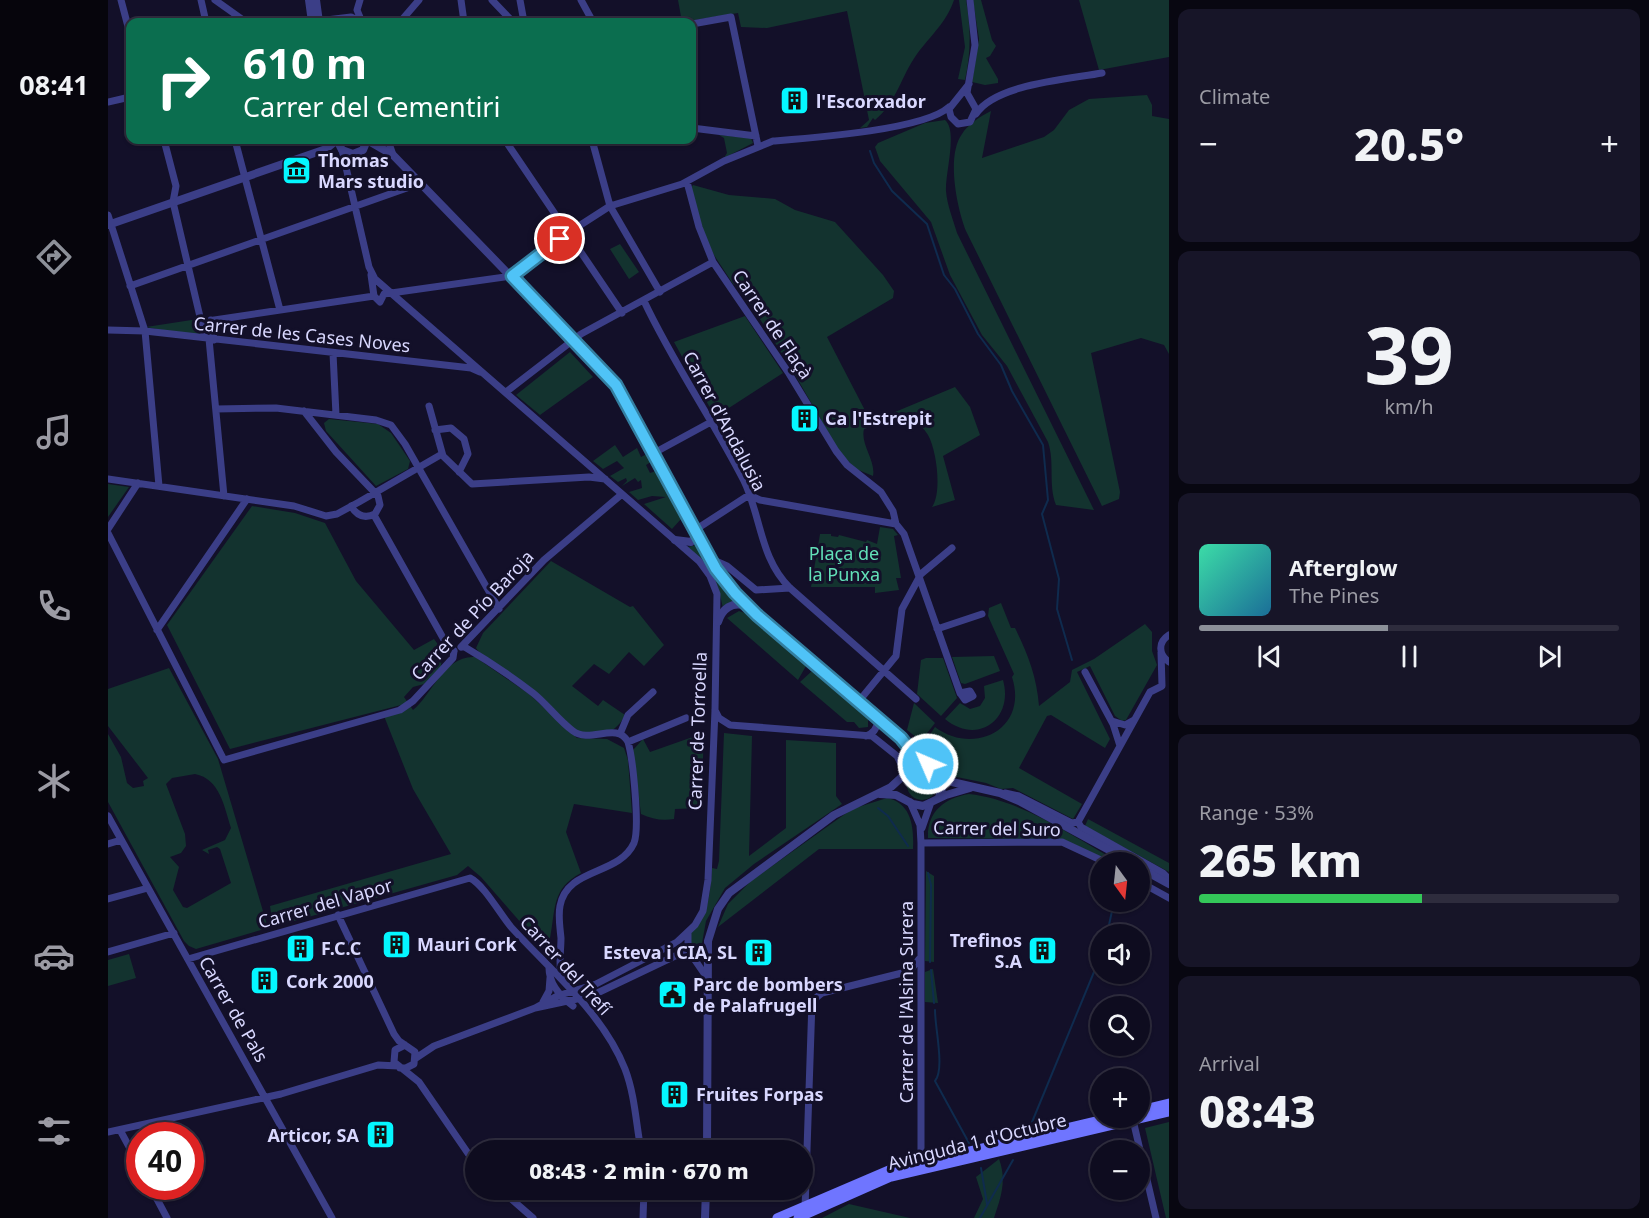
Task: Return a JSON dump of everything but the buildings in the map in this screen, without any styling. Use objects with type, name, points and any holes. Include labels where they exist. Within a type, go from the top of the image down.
[{"type":"main road","points":[[1150,1108],[1169,1103]]},
{"type":"main road","name":"Avinguda 1 d'Octubre","points":[[1150,1116],[1169,1112]]},
{"type":"main road","name":"Avinguda 1 d'Octubre","points":[[1048,1136],[1090,1124]]},
{"type":"main road","name":"Avinguda 1 d'Octubre","points":[[777,1218],[803,1214],[922,1165],[1090,1128]]},
{"type":"street","points":[[121,0],[126,19]]},
{"type":"street","points":[[201,0],[205,18]]},
{"type":"street","points":[[215,0],[240,18]]},
{"type":"street","points":[[309,0],[315,18]]},
{"type":"street","points":[[316,0],[316,18]]},
{"type":"street","points":[[403,18],[419,0]]},
{"type":"street","points":[[461,0],[463,18]]},
{"type":"street","points":[[492,0],[509,18]]},
{"type":"street","points":[[520,0],[523,18]]},
{"type":"street","points":[[581,0],[591,18]]},
{"type":"street","points":[[970,0],[975,36],[967,93],[976,114]]},
{"type":"street","points":[[348,17],[360,1]]},
{"type":"street","points":[[360,1],[357,10],[360,18]]},
{"type":"street","points":[[518,18],[522,12]]},
{"type":"street","points":[[696,23],[731,17],[754,136],[758,146]]},
{"type":"street","points":[[342,18],[355,18]]},
{"type":"street","points":[[958,98],[989,101],[1031,86],[1102,73]]},
{"type":"street","points":[[201,322],[374,296],[380,302],[384,294],[512,276],[568,233],[610,206],[687,182],[724,161],[773,141],[875,131],[935,116],[950,107],[969,84]]},
{"type":"street","points":[[108,102],[126,98]]},
{"type":"street","points":[[950,107],[951,117],[958,124],[966,124],[989,101]]},
{"type":"street","points":[[935,116],[951,117]]},
{"type":"street","points":[[696,128],[754,136],[773,141]]},
{"type":"street","points":[[165,144],[176,186],[173,202],[201,322],[209,339]]},
{"type":"street","points":[[236,144],[280,310]]},
{"type":"street","points":[[110,225],[338,144],[353,154],[363,150],[367,144]]},
{"type":"street","name":"Carrer de Torroella","points":[[338,144],[355,207],[374,296]]},
{"type":"street","points":[[376,144],[391,153],[421,183],[616,385],[709,558],[735,593],[908,744],[924,764]]},
{"type":"street","points":[[389,144],[391,153]]},
{"type":"street","points":[[508,144],[622,313]]},
{"type":"street","points":[[593,144],[610,206],[660,292]]},
{"type":"street","name":"Carrer de Flaçà","points":[[687,182],[699,227],[713,262],[788,372],[836,451],[847,465],[881,492],[893,511],[896,524],[904,534],[960,693]]},
{"type":"street","points":[[130,285],[421,183]]},
{"type":"street","points":[[108,215],[145,331],[159,486]]},
{"type":"street","points":[[506,392],[574,340],[713,262]]},
{"type":"street","name":"Carrer de Torroella","points":[[369,267],[375,279],[699,561],[710,576],[717,594],[718,622],[706,901],[700,919],[688,933]]},
{"type":"street","name":"Carrer d'Andalusia","points":[[644,301],[749,495],[772,563],[790,588],[916,699]]},
{"type":"street","points":[[211,320],[209,339],[224,496]]},
{"type":"street","name":"Carrer de les Cases Noves","points":[[108,330],[145,331],[471,369],[490,378]]},
{"type":"street","points":[[333,352],[336,415]]},
{"type":"street","points":[[429,406],[442,454],[472,484],[589,477],[605,479]]},
{"type":"street","points":[[216,409],[276,408],[384,422],[391,425],[419,467],[499,609]]},
{"type":"street","points":[[304,411],[375,493],[380,505],[374,515],[364,517],[351,507]]},
{"type":"street","points":[[319,431],[323,413]]},
{"type":"street","points":[[654,453],[711,422]]},
{"type":"street","points":[[435,430],[451,428],[464,439],[468,454],[459,472]]},
{"type":"street","points":[[108,479],[294,506],[326,516],[351,507],[442,454]]},
{"type":"street","points":[[138,483],[108,531],[157,630],[247,499]]},
{"type":"street","name":"Carrer de Pío Baroja","points":[[157,630],[224,760],[400,710],[412,701],[453,658],[454,651],[463,646],[544,560],[622,494]]},
{"type":"street","points":[[695,530],[749,495],[760,500],[896,524]]},
{"type":"street","points":[[374,515],[447,645],[454,651]]},
{"type":"street","points":[[675,540],[691,542],[695,536],[695,530]]},
{"type":"street","points":[[859,701],[896,656],[902,612],[919,579],[929,566],[952,549]]},
{"type":"street","points":[[709,558],[727,566],[756,590],[790,588]]},
{"type":"street","points":[[718,622],[723,611],[733,605],[743,605],[752,609]]},
{"type":"street","points":[[937,629],[982,614]]},
{"type":"street","points":[[1078,822],[1150,692],[1162,686],[1166,673],[1161,643],[1169,635]]},
{"type":"street","points":[[463,646],[534,694],[579,735],[591,736],[610,732],[620,734],[628,742],[637,826],[634,842],[612,864],[572,882],[566,890],[560,907],[560,970],[572,995]]},
{"type":"street","points":[[1161,652],[1169,662]]},
{"type":"street","points":[[1085,672],[1113,724],[1120,747]]},
{"type":"street","points":[[620,734],[628,716],[653,692]]},
{"type":"street","points":[[715,710],[719,718],[730,725],[866,736],[880,741],[897,756],[903,775],[901,791],[908,800]]},
{"type":"street","points":[[866,736],[874,731],[878,722],[872,713]]},
{"type":"street","points":[[628,742],[686,718]]},
{"type":"street","points":[[1113,724],[1125,726],[1136,718]]},
{"type":"street","points":[[1113,724],[1123,732],[1129,730]]},
{"type":"street","points":[[707,1140],[708,979],[711,926],[718,909],[729,893],[834,815],[877,794],[916,764],[934,767],[941,775],[974,788],[1019,796],[1072,823],[1078,822]]},
{"type":"street","points":[[939,797],[943,786],[941,775]]},
{"type":"street","points":[[877,794],[887,793],[920,806],[930,804],[939,797],[974,788]]},
{"type":"street","points":[[1000,793],[1112,852]]},
{"type":"street","name":"Carrer de l'Alsina Surera","points":[[908,800],[920,825],[921,843]]},
{"type":"street","name":"Carrer de l'Alsina Surera","points":[[922,1165],[921,843],[922,824],[930,804]]},
{"type":"street","name":"Carrer de Pals","points":[[108,816],[332,1218]]},
{"type":"street","points":[[1078,822],[1081,827],[1163,873],[1169,882]]},
{"type":"street","points":[[108,844],[121,840]]},
{"type":"street","name":"Carrer del Suro","points":[[921,843],[1062,842],[1090,855]]},
{"type":"street","points":[[1150,873],[1169,882]]},
{"type":"street","name":"Carrer del Vapor","points":[[188,959],[470,878]]},
{"type":"street","name":"Carrer del Trefí","points":[[470,878],[478,884],[504,919],[592,1015],[625,1070],[639,1140]]},
{"type":"street","points":[[108,899],[148,888]]},
{"type":"street","points":[[1150,888],[1169,898]]},
{"type":"street","points":[[338,915],[394,1034],[408,1046],[416,1060],[419,1082]]},
{"type":"street","points":[[108,952],[174,933]]},
{"type":"street","points":[[108,1132],[266,1097],[378,1065],[409,1067],[434,1046],[572,995],[656,953],[688,933]]},
{"type":"street","points":[[688,933],[686,942],[708,979]]},
{"type":"street","points":[[803,1214],[812,1001],[822,993],[905,973],[917,965],[920,951]]},
{"type":"street","points":[[656,953],[661,956],[656,965]]},
{"type":"street","points":[[546,1004],[549,991],[548,967],[560,954]]},
{"type":"street","points":[[546,1004],[560,995],[593,995],[683,954],[693,956]]},
{"type":"street","points":[[548,967],[560,995]]},
{"type":"street","points":[[905,973],[915,978],[920,993]]},
{"type":"street","points":[[592,1015],[587,1004],[593,995]]},
{"type":"street","points":[[394,1034],[394,1052],[399,1067],[419,1082],[465,1149]]},
{"type":"street","points":[[378,1065],[394,1052],[408,1046],[434,1046]]},
{"type":"street","points":[[1135,1128],[1156,1218]]},
{"type":"street","points":[[120,1130],[126,1141]]},
{"type":"street","points":[[157,1200],[167,1218]]},
{"type":"street","points":[[512,1200],[533,1218]]},
{"type":"street","points":[[643,1218],[644,1200]]},
{"type":"street","points":[[705,1218],[706,1200]]},
{"type":"green space","points":[[678,0],[954,0],[942,22],[912,62],[889,105],[875,120],[873,118],[867,127],[860,128],[869,120],[847,11],[767,28],[741,27],[738,13],[696,20],[681,18]]},
{"type":"green space","points":[[959,0],[966,0],[969,21],[970,40],[965,80],[958,79],[965,47]]},
{"type":"green space","points":[[973,0],[981,0],[992,40],[996,46],[986,58],[998,83],[985,85],[972,82],[979,39]]},
{"type":"green space","points":[[1079,0],[1169,0],[1169,57],[1099,70]]},
{"type":"green space","points":[[1147,95],[1152,105],[1152,116],[1169,119],[1169,354],[1164,345],[1141,338],[1091,353],[1120,492],[1119,499],[1102,506],[966,231],[957,196],[955,155],[957,144],[965,130],[991,111],[982,158],[1044,137],[1054,130],[1069,110],[1089,99]]},
{"type":"green space","points":[[945,120],[949,125],[951,143],[946,191],[957,233],[1094,510],[1056,505],[1052,490],[1048,442],[1007,366],[982,335],[950,275],[931,222],[880,161],[875,147],[878,143],[925,123]]},
{"type":"green space","points":[[719,135],[751,138],[753,143],[724,158],[727,153],[724,138]]},
{"type":"green space","points":[[693,185],[729,195],[775,199],[795,210],[835,222],[883,275],[894,291],[893,298],[827,337],[871,422],[955,387],[970,407],[980,435],[943,456],[955,500],[932,507],[938,482],[934,451],[926,432],[909,415],[864,429],[864,441],[872,464],[873,476],[856,469],[840,453],[790,366],[740,288],[733,284],[714,255],[705,237],[691,188]]},
{"type":"green space","points":[[620,244],[639,272],[629,279],[610,249]]},
{"type":"green space","points":[[745,316],[783,373],[715,417],[674,342]]},
{"type":"green space","points":[[198,319],[203,337],[146,327]]},
{"type":"green space","points":[[570,352],[593,377],[540,415],[516,395]]},
{"type":"green space","points":[[329,419],[378,424],[391,433],[410,461],[408,469],[376,486],[326,431],[324,423]]},
{"type":"green space","points":[[615,445],[623,457],[637,448],[641,457],[647,454],[651,462],[646,465],[650,473],[656,471],[681,519],[672,529],[644,504],[666,497],[652,496],[638,500],[629,492],[642,488],[641,480],[638,482],[635,478],[622,486],[627,481],[626,478],[618,482],[610,476],[624,468],[617,461],[603,469],[593,461]]},
{"type":"green space","points":[[108,484],[129,487],[108,517]]},
{"type":"green space","points":[[252,506],[295,513],[325,523],[356,581],[414,650],[434,639],[442,650],[441,667],[424,684],[413,687],[404,697],[413,710],[455,662],[475,657],[529,694],[577,738],[607,739],[624,748],[628,760],[632,813],[574,804],[566,832],[581,873],[564,886],[556,901],[550,938],[536,940],[481,877],[468,866],[457,875],[273,927],[270,906],[451,854],[413,789],[384,716],[401,705],[230,749],[167,625]]},
{"type":"green space","name":"Plaça de la Punxa","points":[[880,527],[893,529],[898,535],[894,536],[901,578],[896,578],[899,590],[875,593],[875,587],[811,587],[820,534],[831,534],[831,536],[838,537],[839,535],[877,544]]},
{"type":"green space","points":[[697,545],[715,575],[736,602],[723,608],[719,591],[687,547]]},
{"type":"green space","points":[[551,561],[630,607],[633,606],[664,645],[644,666],[629,652],[609,674],[594,664],[572,686],[598,706],[603,700],[625,715],[616,727],[602,735],[591,736],[576,730],[527,685],[494,665],[476,648],[483,633]]},
{"type":"green space","points":[[1001,603],[1011,628],[1015,628],[1028,657],[1039,706],[1070,682],[1072,670],[1094,659],[1145,624],[1152,632],[1152,651],[1157,665],[1126,720],[1122,721],[1115,716],[1090,666],[1077,672],[1110,739],[1105,748],[1051,715],[1047,716],[1019,768],[1082,804],[1073,819],[1013,788],[1001,789],[986,783],[952,776],[927,755],[922,746],[935,727],[950,735],[965,739],[981,738],[994,733],[1005,724],[1012,711],[1015,696],[1012,677],[1014,674],[988,616],[989,608]]},
{"type":"green space","points":[[739,611],[745,613],[806,666],[798,680],[727,618]]},
{"type":"green space","points":[[994,656],[1000,671],[965,684],[961,683],[952,657]]},
{"type":"green space","points":[[943,658],[957,698],[941,716],[917,694],[921,660]]},
{"type":"green space","points":[[169,668],[218,759],[268,928],[196,949],[184,941],[108,802],[108,734],[121,757],[127,783],[133,788],[144,786],[143,781],[148,778],[108,726],[108,689]],"holes":[[[195,774],[216,787],[231,828],[225,840],[202,850],[209,854],[208,850],[217,847],[220,849],[231,883],[187,908],[183,907],[173,890],[179,867],[170,857],[181,853],[186,846],[185,834],[166,784],[172,778]]]},
{"type":"green space","points":[[812,671],[868,719],[868,727],[859,728],[854,722],[847,722],[800,682]]},
{"type":"green space","points":[[1003,680],[1005,694],[1003,706],[998,717],[990,724],[981,729],[970,730],[957,727],[945,719],[960,703],[970,709],[980,706],[985,698],[984,686]]},
{"type":"green space","points":[[914,703],[935,723],[921,741],[907,730]]},
{"type":"green space","points":[[704,733],[701,808],[675,809],[674,819],[670,820],[641,814],[633,750],[643,739],[650,752]]},
{"type":"green space","points":[[724,733],[752,736],[749,856],[786,828],[786,740],[836,743],[836,796],[842,804],[754,864],[725,888],[706,921],[699,960],[691,952],[690,934],[705,912],[712,868],[717,869],[719,861]]},
{"type":"green space","points":[[922,770],[928,771],[936,779],[936,791],[928,799],[922,800],[916,799],[908,791],[907,785],[908,779],[916,771]]},
{"type":"green space","points":[[969,794],[1009,804],[1047,821],[1102,852],[1091,852],[1063,839],[928,838],[930,821],[934,814],[945,803]]},
{"type":"green space","points":[[887,798],[902,805],[910,818],[913,849],[819,849],[718,927],[728,904],[751,881],[852,809]]},
{"type":"green space","points":[[1088,819],[1149,852],[1132,852],[1085,826]]},
{"type":"green space","points":[[1150,853],[1169,863],[1169,872],[1150,862]]},
{"type":"green space","points":[[926,871],[934,876],[934,962],[925,961]]},
{"type":"green space","points":[[129,954],[136,978],[108,986],[108,960]]},
{"type":"green space","points":[[933,969],[938,1003],[925,1002],[925,972]]},
{"type":"green space","points":[[1169,1122],[1169,1218],[1166,1218],[1150,1149],[1150,1140],[1148,1140],[1145,1128]]},
{"type":"green space","points":[[999,1159],[1003,1181],[994,1218],[974,1218],[983,1199],[976,1177]]},
{"type":"green space","points":[[849,1204],[910,1218],[822,1218]]},
{"type":"waterway","points":[[870,151],[874,163],[892,191],[927,224],[944,275],[955,289],[978,334],[1001,365],[1012,391],[1043,445],[1048,500],[1042,514],[1059,579],[1057,609],[1072,660]]},
{"type":"waterway","points":[[878,808],[888,816],[908,846]]},
{"type":"waterway","points":[[928,873],[931,885],[930,962]]},
{"type":"waterway","points":[[1109,924],[1112,912]]},
{"type":"waterway","points":[[931,970],[934,1003]]},
{"type":"waterway","points":[[1030,1127],[1090,982]]},
{"type":"waterway","points":[[935,1010],[939,1058],[938,1075],[935,1081],[969,1143]]},
{"type":"waterway","points":[[980,1218],[1013,1160]]},
{"type":"waterway","points":[[981,1168],[987,1204]]},
{"type":"place","name":"l'Escorxador","points":[[795,101]]},
{"type":"place","name":"Thomas Mars studio","points":[[297,170]]},
{"type":"place","name":"Ca l'Estrepit","points":[[804,418]]},
{"type":"place","name":"Mauri Cork","points":[[396,944]]},
{"type":"place","name":"F.C.C","points":[[300,948]]},
{"type":"place","name":"Trefinos S.A","points":[[1043,950]]},
{"type":"place","name":"Esteva i CIA, SL","points":[[758,952]]},
{"type":"place","name":"Cork 2000","points":[[265,981]]},
{"type":"place","name":"Parc de bombers de Palafrugell","points":[[672,994]]},
{"type":"place","name":"Fruites Forpas","points":[[675,1094]]},
{"type":"place","name":"Articor, SA","points":[[380,1135]]},
{"type":"route","points":[[560,239],[512,276],[609,377],[624,396],[716,569],[757,615],[908,744],[916,757],[924,764],[928,764]]}]
